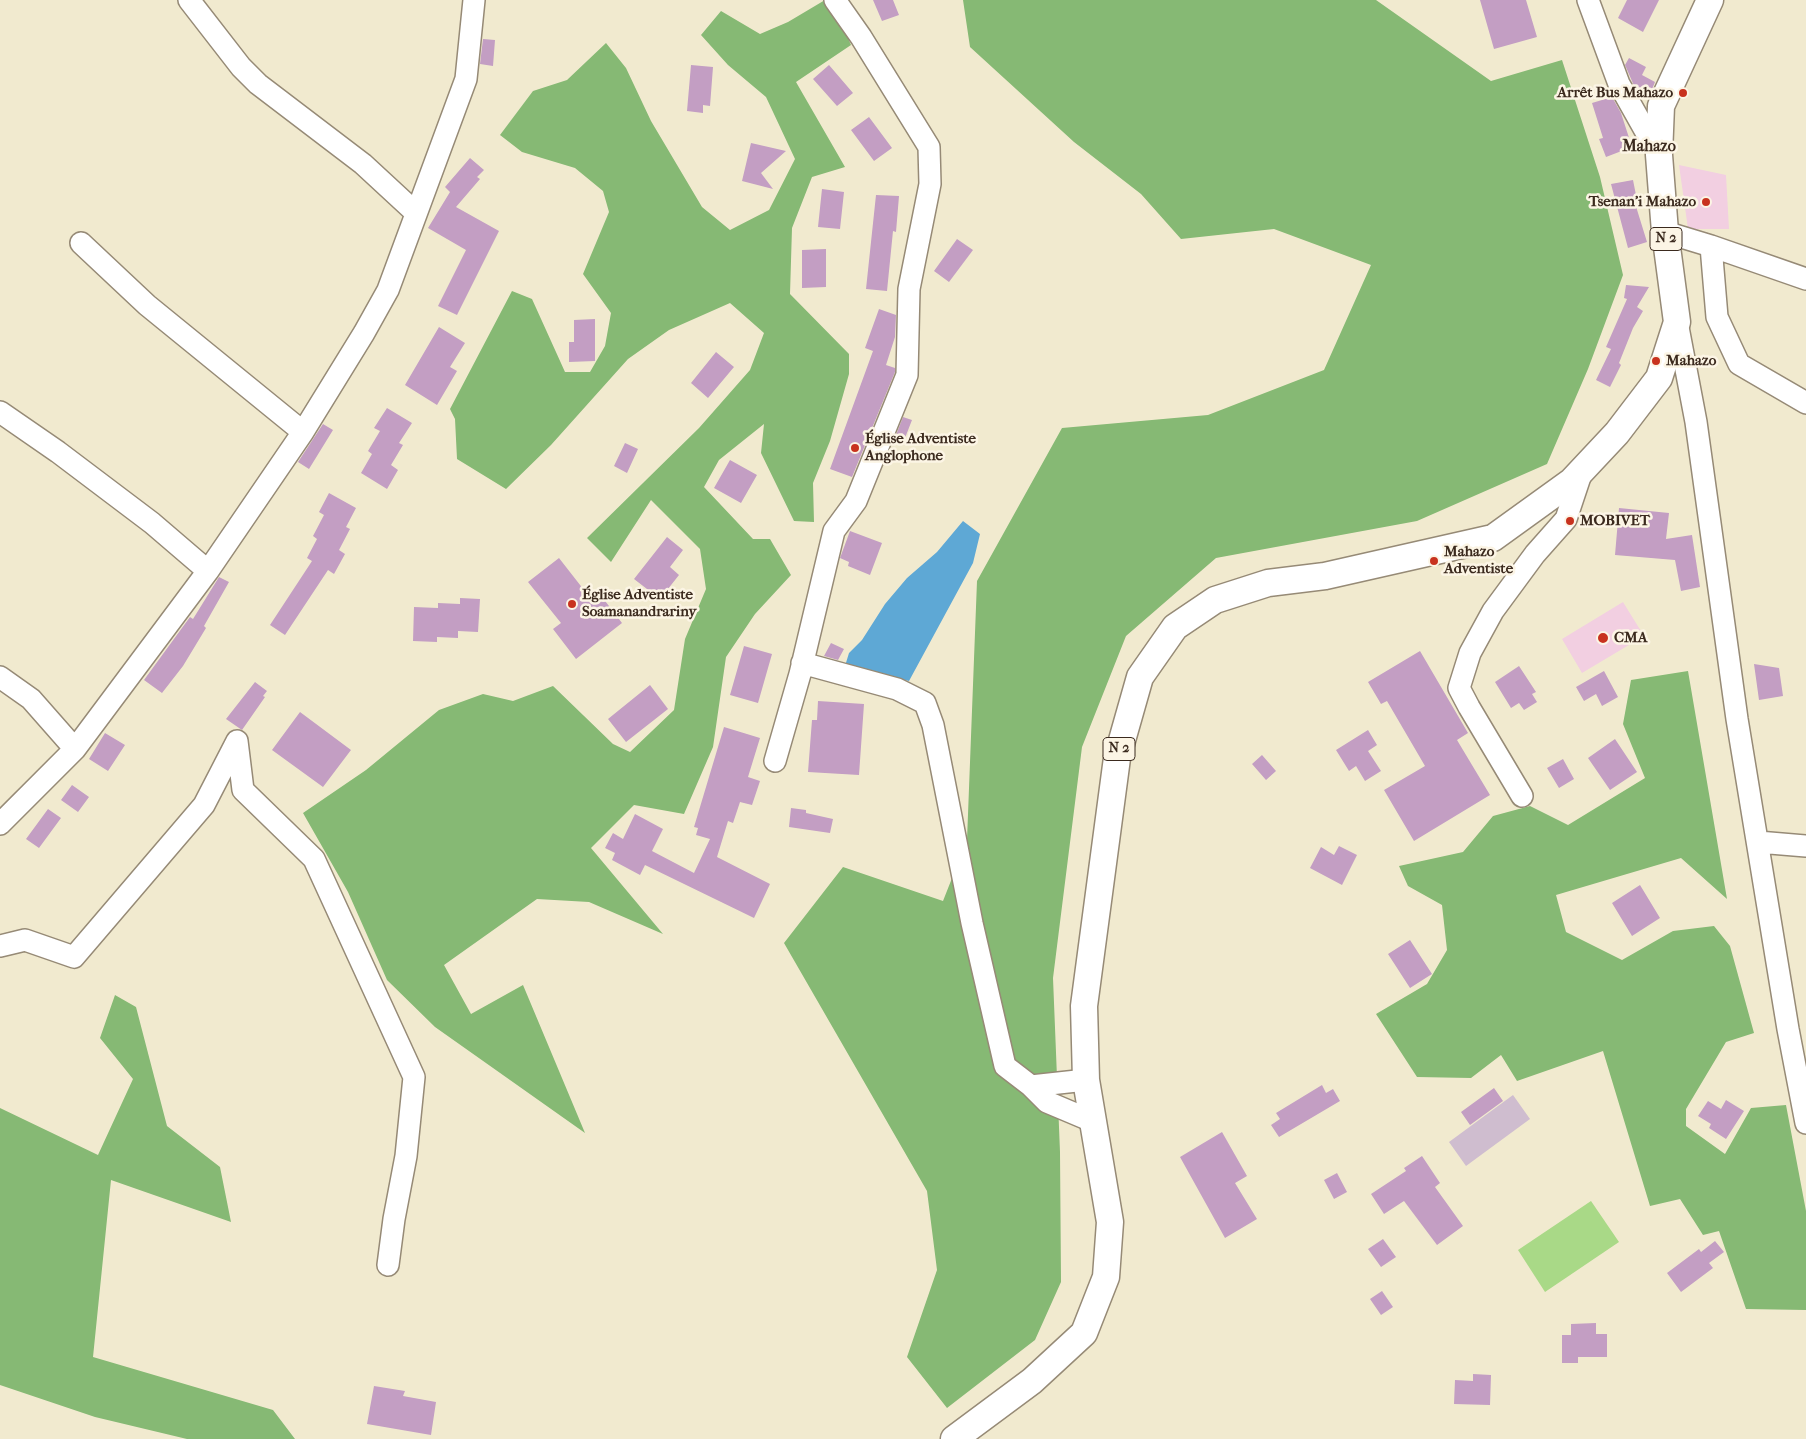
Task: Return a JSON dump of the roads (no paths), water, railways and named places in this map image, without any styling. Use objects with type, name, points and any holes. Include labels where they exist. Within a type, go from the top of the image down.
[{"type":"main road","name":"N 2","points":[[954,1439],[1032,1381],[1084,1333],[1106,1277],[1110,1222],[1086,1080],[1084,1006],[1117,758],[1140,678],[1174,627],[1215,600],[1268,583],[1325,576],[1493,538],[1572,481],[1617,433],[1659,378],[1677,322],[1665,232],[1659,155],[1661,106],[1710,0]]},
{"type":"street","points":[[189,0],[242,68],[258,84],[364,164],[416,212]]},
{"type":"street","points":[[0,824],[75,749],[208,571],[335,383],[388,290],[466,79],[474,0]]},
{"type":"street","points":[[775,761],[802,664],[834,531],[856,501],[907,374],[908,289],[930,184],[929,147],[861,37],[835,0]]},
{"type":"street","points":[[1588,0],[1619,84],[1659,155]]},
{"type":"street","points":[[1665,232],[1806,279]]},
{"type":"street","points":[[82,243],[146,305],[303,432]]},
{"type":"street","points":[[1711,246],[1717,317],[1738,364],[1806,403]]},
{"type":"street","points":[[1677,322],[1696,422],[1726,648],[1788,1029],[1806,1123]]},
{"type":"street","points":[[0,412],[58,452],[152,523],[208,571]]},
{"type":"street","points":[[1522,796],[1468,707],[1459,688],[1470,653],[1493,611],[1535,554],[1566,519],[1582,471]]},
{"type":"street","points":[[802,664],[898,688],[925,703],[934,725],[972,922],[1005,1066],[1031,1086],[1047,1102],[1092,1121]]},
{"type":"street","points":[[0,677],[31,699],[75,749]]},
{"type":"street","points":[[0,946],[25,940],[74,957],[204,805],[237,741],[243,790],[314,859],[414,1077],[406,1156],[394,1219],[388,1265]]},
{"type":"street","points":[[1758,842],[1806,846]]},
{"type":"street","points":[[1031,1086],[1086,1080]]},
{"type":"water","points":[[963,521],[980,534],[973,563],[909,681],[845,666],[849,653],[862,640],[885,604],[907,578],[937,552]]},
{"type":"place","name":"Arrêt Bus Mahazo","points":[[1683,93]]},
{"type":"place","name":"Tsenan'i Mahazo","points":[[1706,202]]},
{"type":"place","name":"Mahazo","points":[[1656,361]]},
{"type":"place","name":"Église Adventiste Anglophone","points":[[855,448]]},
{"type":"place","name":"MOBIVET","points":[[1570,521]]},
{"type":"place","name":"Mahazo Adventiste","points":[[1434,561]]},
{"type":"place","name":"Église Adventiste Soamanandrariny","points":[[572,604]]},
{"type":"place","name":"CMA","points":[[1603,638]]},
{"type":"district","name":"Mahazo","points":[[1649,147]]}]
